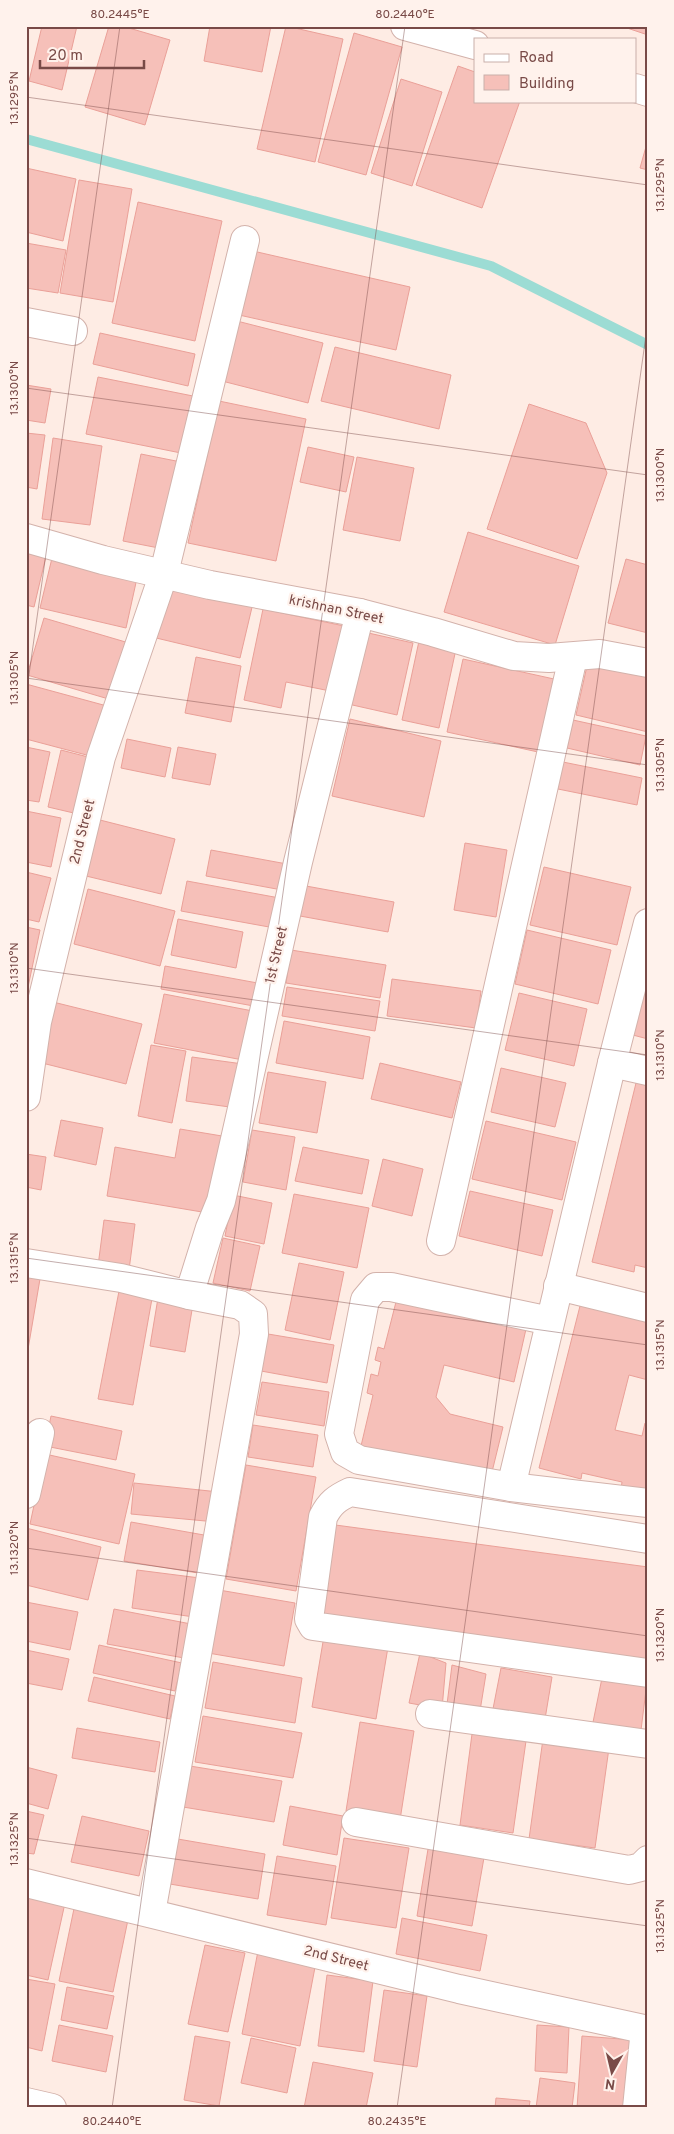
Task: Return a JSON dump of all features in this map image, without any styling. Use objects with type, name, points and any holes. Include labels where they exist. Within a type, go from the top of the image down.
[{"type":"street","points":[[405,26],[474,45]]},
{"type":"street","points":[[636,88],[648,92]]},
{"type":"street","name":"2nd Street","points":[[26,1097],[37,1022],[101,757],[164,573],[245,240]]},
{"type":"street","points":[[26,322],[73,331]]},
{"type":"street","name":"krishnan Street","points":[[26,538],[103,560],[210,585],[360,613],[434,632],[514,656],[549,658],[600,654],[648,663]]},
{"type":"street","name":"1st Street","points":[[189,1295],[210,1228],[221,1201],[298,862],[360,613]]},
{"type":"street","points":[[441,1241],[573,656]]},
{"type":"street","points":[[511,1487],[612,1063],[648,923]]},
{"type":"street","points":[[612,1063],[648,1071]]},
{"type":"street","points":[[26,1263],[121,1278],[240,1306],[253,1314],[254,1334],[151,1913]]},
{"type":"street","points":[[558,1286],[648,1308]]},
{"type":"street","points":[[550,1321],[392,1287],[376,1287],[365,1300],[339,1434],[346,1452],[358,1460],[511,1487],[648,1503]]},
{"type":"street","points":[[26,1494],[40,1433]]},
{"type":"street","points":[[648,1539],[350,1492],[337,1498],[329,1506],[323,1517],[309,1619],[313,1626],[648,1673]]},
{"type":"street","points":[[430,1714],[648,1744]]},
{"type":"street","points":[[356,1822],[629,1870],[641,1867],[648,1860]]},
{"type":"street","name":"2nd Street","points":[[26,1883],[460,1989],[647,2029]]},
{"type":"street","points":[[636,2108],[647,2029]]},
{"type":"street","points":[[26,2102],[52,2108]]},
{"type":"building","points":[[42,26],[77,26],[62,90],[29,81]]},
{"type":"building","points":[[109,26],[122,26],[170,40],[145,125],[85,107]]},
{"type":"building","points":[[210,26],[271,26],[262,72],[204,61]]},
{"type":"building","points":[[286,26],[343,39],[315,162],[257,149]]},
{"type":"building","points":[[621,26],[648,26],[648,35]]},
{"type":"building","points":[[354,33],[402,47],[366,175],[318,162]]},
{"type":"building","points":[[458,66],[474,72],[474,102],[520,102],[482,208],[416,185]]},
{"type":"building","points":[[401,79],[442,92],[412,186],[371,173]]},
{"type":"building","points":[[648,144],[648,170],[640,168]]},
{"type":"building","points":[[26,168],[76,179],[63,241],[26,232]]},
{"type":"building","points":[[79,180],[132,189],[113,302],[60,293]]},
{"type":"building","points":[[138,202],[222,221],[195,341],[112,323]]},
{"type":"building","points":[[26,243],[66,250],[58,293],[26,288]]},
{"type":"building","points":[[253,251],[410,287],[396,350],[239,315]]},
{"type":"building","points":[[233,320],[323,343],[308,403],[218,380]]},
{"type":"building","points":[[100,333],[195,354],[188,386],[93,364]]},
{"type":"building","points":[[335,347],[451,375],[439,429],[321,401]]},
{"type":"building","points":[[98,377],[193,396],[181,453],[86,434]]},
{"type":"building","points":[[26,385],[51,389],[45,423],[26,420]]},
{"type":"building","points":[[219,401],[306,419],[276,561],[188,543]]},
{"type":"building","points":[[529,404],[586,423],[607,473],[577,559],[487,529]]},
{"type":"building","points":[[26,433],[45,435],[37,489],[26,487]]},
{"type":"building","points":[[53,438],[102,446],[90,525],[42,519]]},
{"type":"building","points":[[308,447],[354,457],[346,492],[300,482]]},
{"type":"building","points":[[141,454],[186,463],[169,550],[123,541]]},
{"type":"building","points":[[357,457],[414,468],[400,541],[343,530]]},
{"type":"building","points":[[468,532],[579,566],[555,645],[444,612]]},
{"type":"building","points":[[26,547],[47,552],[34,607],[26,605]]},
{"type":"building","points":[[52,558],[137,578],[126,628],[40,608]]},
{"type":"building","points":[[626,559],[648,565],[648,633],[608,623]]},
{"type":"building","points":[[165,583],[253,603],[240,658],[152,637]]},
{"type":"building","points":[[263,609],[349,627],[335,692],[286,682],[281,708],[244,700]]},
{"type":"building","points":[[44,618],[129,643],[112,700],[27,675]]},
{"type":"building","points":[[364,632],[413,643],[397,715],[348,704]]},
{"type":"building","points":[[419,641],[456,649],[439,728],[402,720]]},
{"type":"building","points":[[196,657],[241,666],[231,722],[185,713]]},
{"type":"building","points":[[589,657],[648,671],[648,732],[576,715]]},
{"type":"building","points":[[463,659],[554,679],[538,752],[447,732]]},
{"type":"building","points":[[26,684],[107,706],[94,757],[26,739]]},
{"type":"building","points":[[350,719],[441,741],[424,817],[332,796]]},
{"type":"building","points":[[573,720],[646,736],[640,765],[567,748]]},
{"type":"building","points":[[127,739],[171,748],[165,777],[121,768]]},
{"type":"building","points":[[26,747],[50,752],[39,802],[26,800]]},
{"type":"building","points":[[178,747],[216,754],[210,785],[172,778]]},
{"type":"building","points":[[61,750],[92,758],[78,814],[48,807]]},
{"type":"building","points":[[558,761],[642,778],[637,805],[553,788]]},
{"type":"building","points":[[26,811],[61,818],[51,867],[26,862]]},
{"type":"building","points":[[100,820],[175,839],[161,894],[86,876]]},
{"type":"building","points":[[465,843],[507,850],[496,917],[454,910]]},
{"type":"building","points":[[211,850],[287,864],[282,890],[206,876]]},
{"type":"building","points":[[544,867],[631,887],[617,945],[530,925]]},
{"type":"building","points":[[26,872],[51,878],[39,922],[26,919]]},
{"type":"building","points":[[187,881],[285,899],[280,929],[181,911]]},
{"type":"building","points":[[306,886],[394,902],[388,932],[300,916]]},
{"type":"building","points":[[88,889],[175,911],[160,966],[74,944]]},
{"type":"building","points":[[178,919],[243,932],[236,968],[171,955]]},
{"type":"building","points":[[26,927],[40,930],[27,992],[26,992]]},
{"type":"building","points":[[527,930],[611,950],[598,1004],[515,984]]},
{"type":"building","points":[[291,950],[386,965],[380,998],[286,983]]},
{"type":"building","points":[[648,962],[648,1039],[629,1034]]},
{"type":"building","points":[[165,966],[263,984],[259,1007],[161,989]]},
{"type":"building","points":[[392,979],[481,991],[476,1028],[387,1016]]},
{"type":"building","points":[[287,987],[380,1001],[375,1031],[282,1016]]},
{"type":"building","points":[[519,993],[587,1009],[574,1066],[505,1050]]},
{"type":"building","points":[[164,994],[258,1012],[248,1061],[154,1043]]},
{"type":"building","points":[[53,1002],[142,1024],[126,1084],[38,1062]]},
{"type":"building","points":[[284,1021],[370,1037],[363,1079],[276,1063]]},
{"type":"building","points":[[151,1045],[186,1051],[172,1123],[138,1116]]},
{"type":"building","points":[[192,1057],[243,1064],[237,1108],[186,1101]]},
{"type":"building","points":[[380,1063],[461,1082],[452,1118],[371,1099]]},
{"type":"building","points":[[501,1068],[566,1083],[555,1127],[491,1112]]},
{"type":"building","points":[[268,1072],[326,1082],[317,1133],[259,1123]]},
{"type":"building","points":[[637,1079],[648,1082],[648,1268],[635,1265],[634,1272],[592,1262]]},
{"type":"building","points":[[61,1120],[103,1128],[96,1165],[54,1156]]},
{"type":"building","points":[[486,1121],[576,1142],[562,1200],[472,1179]]},
{"type":"building","points":[[180,1129],[222,1136],[208,1213],[107,1196],[115,1147],[175,1158]]},
{"type":"building","points":[[252,1130],[295,1137],[286,1190],[243,1182]]},
{"type":"building","points":[[303,1147],[369,1160],[362,1194],[295,1181]]},
{"type":"building","points":[[26,1154],[46,1157],[41,1190],[26,1187]]},
{"type":"building","points":[[383,1159],[423,1169],[412,1216],[372,1206]]},
{"type":"building","points":[[470,1191],[553,1210],[542,1256],[459,1236]]},
{"type":"building","points":[[294,1194],[369,1208],[357,1268],[282,1253]]},
{"type":"building","points":[[233,1195],[272,1203],[264,1244],[225,1236]]},
{"type":"building","points":[[104,1220],[135,1224],[129,1270],[98,1266]]},
{"type":"building","points":[[223,1238],[260,1246],[250,1291],[213,1283]]},
{"type":"building","points":[[299,1263],[344,1272],[330,1340],[285,1330]]},
{"type":"building","points":[[26,1277],[40,1279],[26,1361]]},
{"type":"building","points":[[120,1286],[153,1293],[133,1405],[98,1399]]},
{"type":"building","points":[[158,1298],[193,1304],[185,1352],[150,1346]]},
{"type":"building","points":[[397,1298],[526,1329],[514,1382],[444,1365],[436,1397],[450,1414],[503,1427],[491,1476],[361,1446],[373,1395],[367,1393],[371,1374],[378,1376],[381,1362],[375,1360],[378,1347],[384,1349]]},
{"type":"building","points":[[581,1302],[648,1319],[648,1380],[629,1375],[615,1430],[642,1436],[645,1423],[648,1423],[648,1496],[621,1489],[622,1482],[582,1473],[581,1479],[539,1468]]},
{"type":"building","points":[[268,1334],[334,1345],[327,1383],[261,1371]]},
{"type":"building","points":[[262,1382],[329,1392],[324,1426],[256,1415]]},
{"type":"building","points":[[51,1416],[122,1431],[116,1460],[45,1446]]},
{"type":"building","points":[[253,1425],[318,1435],[313,1467],[248,1457]]},
{"type":"building","points":[[45,1454],[135,1474],[119,1544],[30,1524]]},
{"type":"building","points":[[246,1465],[316,1477],[296,1591],[226,1579]]},
{"type":"building","points":[[134,1483],[219,1492],[216,1522],[131,1514]]},
{"type":"building","points":[[131,1522],[204,1535],[198,1573],[124,1561]]},
{"type":"building","points":[[328,1524],[648,1567],[648,1663],[315,1618]]},
{"type":"building","points":[[26,1528],[101,1547],[88,1600],[26,1585]]},
{"type":"building","points":[[137,1570],[200,1578],[194,1617],[132,1608]]},
{"type":"building","points":[[219,1590],[295,1603],[284,1666],[208,1653]]},
{"type":"building","points":[[26,1602],[78,1612],[70,1650],[26,1641]]},
{"type":"building","points":[[114,1609],[191,1624],[184,1658],[107,1644]]},
{"type":"building","points":[[324,1636],[388,1647],[376,1719],[312,1707]]},
{"type":"building","points":[[99,1645],[182,1663],[175,1691],[93,1673]]},
{"type":"building","points":[[26,1650],[69,1659],[62,1690],[26,1683]]},
{"type":"building","points":[[420,1653],[446,1663],[442,1709],[409,1703]]},
{"type":"building","points":[[213,1662],[302,1678],[295,1723],[205,1708]]},
{"type":"building","points":[[452,1665],[486,1674],[479,1717],[446,1712]]},
{"type":"building","points":[[501,1668],[552,1677],[544,1725],[491,1719]]},
{"type":"building","points":[[94,1677],[175,1696],[170,1719],[88,1701]]},
{"type":"building","points":[[602,1678],[647,1682],[640,1738],[591,1732]]},
{"type":"building","points":[[203,1716],[302,1733],[293,1778],[195,1762]]},
{"type":"building","points":[[360,1722],[414,1731],[400,1820],[346,1811]]},
{"type":"building","points":[[77,1728],[160,1742],[155,1772],[72,1758]]},
{"type":"building","points":[[472,1734],[526,1741],[513,1833],[460,1825]]},
{"type":"building","points":[[543,1739],[609,1748],[595,1848],[529,1839]]},
{"type":"building","points":[[190,1766],[282,1781],[274,1822],[183,1807]]},
{"type":"building","points":[[26,1767],[57,1775],[48,1809],[26,1803]]},
{"type":"building","points":[[290,1806],[343,1816],[337,1855],[283,1845]]},
{"type":"building","points":[[26,1811],[44,1815],[34,1854],[26,1853]]},
{"type":"building","points":[[82,1816],[149,1831],[139,1876],[71,1862]]},
{"type":"building","points":[[172,1838],[265,1854],[258,1899],[164,1883]]},
{"type":"building","points":[[344,1838],[409,1848],[396,1928],[331,1918]]},
{"type":"building","points":[[429,1843],[485,1852],[472,1926],[417,1916]]},
{"type":"building","points":[[277,1856],[336,1866],[326,1925],[267,1915]]},
{"type":"building","points":[[26,1885],[67,1894],[48,1980],[26,1975]]},
{"type":"building","points":[[76,1899],[130,1910],[113,1992],[59,1981]]},
{"type":"building","points":[[402,1918],[487,1935],[480,1971],[396,1954]]},
{"type":"building","points":[[205,1945],[245,1953],[228,2032],[188,2024]]},
{"type":"building","points":[[258,1951],[316,1962],[300,2046],[242,2034]]},
{"type":"building","points":[[327,1975],[373,1981],[364,2052],[318,2046]]},
{"type":"building","points":[[26,1979],[55,1984],[42,2051],[26,2047]]},
{"type":"building","points":[[67,1987],[114,1996],[107,2029],[61,2020]]},
{"type":"building","points":[[384,1990],[427,1996],[417,2067],[374,2061]]},
{"type":"building","points":[[59,2025],[113,2036],[106,2072],[52,2061]]},
{"type":"building","points":[[537,2025],[569,2027],[567,2073],[535,2071]]},
{"type":"building","points":[[195,2036],[230,2042],[219,2106],[184,2100]]},
{"type":"building","points":[[582,2036],[634,2040],[628,2108],[577,2108]]},
{"type":"building","points":[[251,2038],[296,2048],[287,2093],[241,2083]]},
{"type":"building","points":[[313,2062],[373,2073],[366,2108],[304,2108]]},
{"type":"building","points":[[540,2078],[575,2083],[572,2108],[536,2108]]},
{"type":"building","points":[[496,2098],[530,2101],[529,2108],[495,2108]]},
{"type":"waterway","points":[[26,139],[491,266],[648,345]]}]
